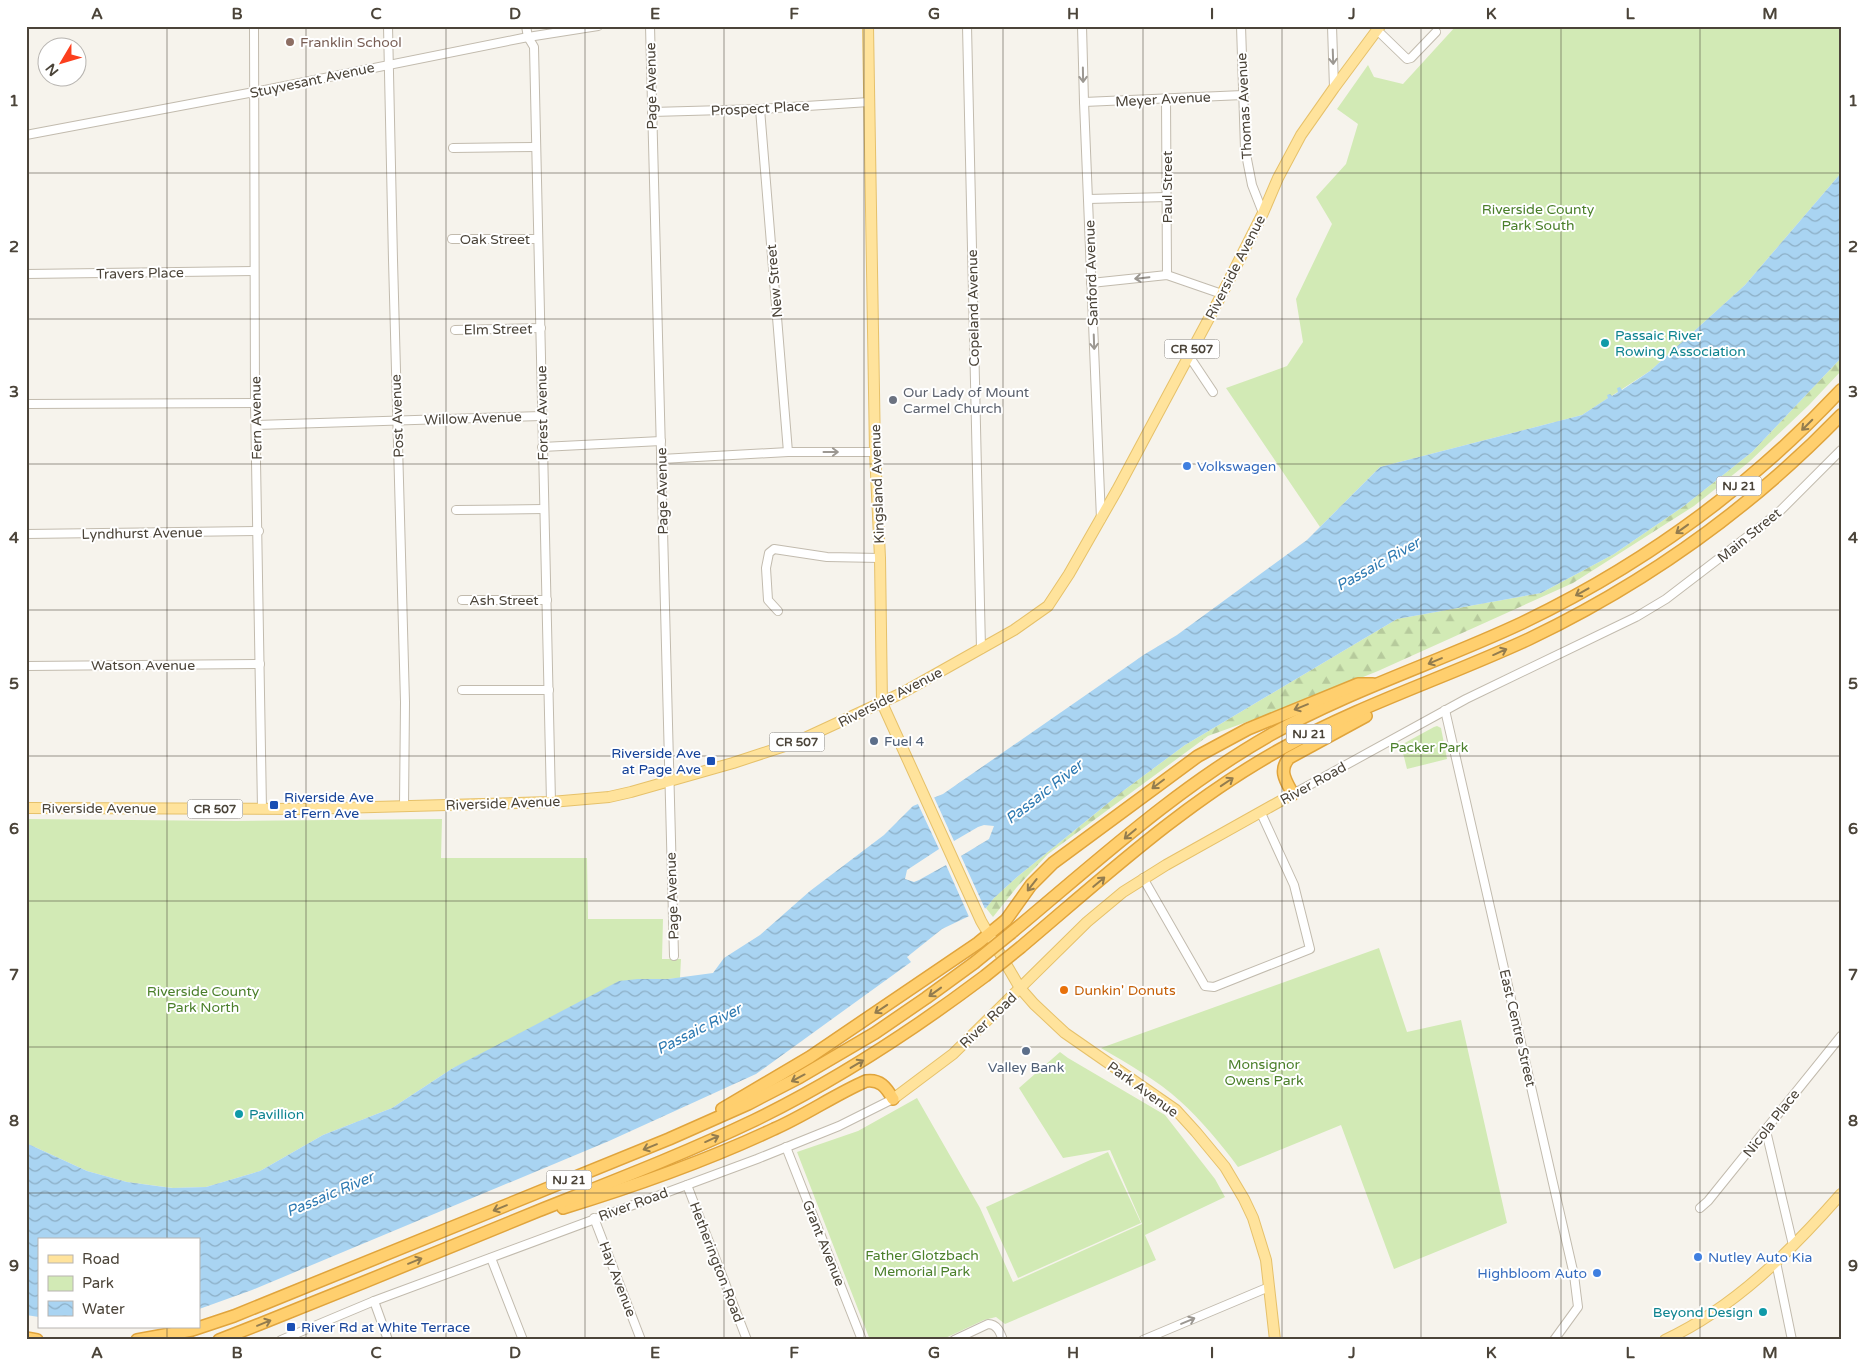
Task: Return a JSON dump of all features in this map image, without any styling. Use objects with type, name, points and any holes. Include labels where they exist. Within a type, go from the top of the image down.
[{"type":"highway","name":"NJ 21","points":[[200,1327],[234,1316],[669,1139],[748,1104],[826,1062],[900,1017],[974,963],[1150,817],[1220,766],[1296,721],[1522,623],[1590,588],[1640,558],[1696,520],[1742,484],[1786,445],[1841,390]]},
{"type":"highway","name":"NJ 21","points":[[219,1340],[685,1151],[782,1106],[884,1047],[936,1012],[1022,947],[1176,819],[1246,770],[1329,724],[1529,639],[1633,583],[1730,516],[1775,478],[1841,415]]},
{"type":"highway","points":[[1293,794],[1283,775],[1284,764],[1289,758],[1347,726],[1475,662]]},
{"type":"highway","points":[[669,1139],[810,1057],[989,935],[1006,920],[1031,885],[1053,863],[1198,756],[1248,729],[1358,684],[1380,684]]},
{"type":"highway","points":[[489,1231],[578,1204],[683,1168],[789,1122],[866,1080],[877,1081],[887,1090],[892,1099]]},
{"type":"highway","name":"NJ 21","points":[[137,1340],[198,1328]]},
{"type":"highway","points":[[26,1338],[38,1340]]},
{"type":"main road","name":"Kingsland Avenue","points":[[868,26],[875,452],[880,558],[882,703],[981,921]]},
{"type":"main road","name":"Riverside Avenue","points":[[26,808],[262,810],[551,802],[609,797],[668,782],[794,743],[882,703],[1014,630],[1048,606],[1060,590],[1101,520],[1222,294],[1264,213],[1278,178],[1301,135],[1379,28]]},
{"type":"main road","name":"River Road","points":[[892,1099],[953,1054],[1093,917],[1123,892],[1143,878],[1293,794]]},
{"type":"main road","name":"Park Avenue","points":[[981,921],[1020,988],[1034,1004],[1065,1033],[1176,1110],[1209,1146],[1234,1182],[1253,1218],[1266,1260],[1275,1340]]},
{"type":"main road","points":[[1665,1340],[1689,1328],[1720,1307],[1776,1262],[1841,1194]]},
{"type":"street","name":"Fern Avenue","points":[[254,26],[255,403],[259,531],[262,810]]},
{"type":"street","name":"Post Avenue","points":[[388,26],[404,702],[404,807]]},
{"type":"street","name":"Forest Avenue","points":[[526,26],[528,36],[534,47],[551,802]]},
{"type":"street","name":"Stuyvesant Avenue","points":[[26,135],[254,92],[528,36],[598,26]]},
{"type":"street","name":"Page Avenue","points":[[650,26],[668,782],[674,956]]},
{"type":"street","name":"Copeland Avenue","points":[[967,26],[981,649]]},
{"type":"street","name":"Sanford Avenue","points":[[1082,26],[1101,520]]},
{"type":"street","name":"Thomas Avenue","points":[[1241,26],[1244,149],[1252,185],[1264,213]]},
{"type":"street","points":[[1332,26],[1334,88]]},
{"type":"street","points":[[1379,28],[1407,60],[1412,58],[1436,32]]},
{"type":"street","name":"Meyer Avenue","points":[[1084,102],[1243,95]]},
{"type":"street","name":"Paul Street","points":[[1166,98],[1167,275]]},
{"type":"street","name":"Prospect Place","points":[[652,112],[760,109],[869,102]]},
{"type":"street","name":"New Street","points":[[760,109],[788,452]]},
{"type":"street","points":[[453,148],[535,147]]},
{"type":"street","points":[[1088,199],[1167,197]]},
{"type":"street","name":"Oak Street","points":[[452,239],[537,239]]},
{"type":"street","name":"Travers Place","points":[[26,274],[254,272]]},
{"type":"street","points":[[1091,283],[1167,275],[1222,294]]},
{"type":"street","name":"Elm Street","points":[[455,330],[541,328]]},
{"type":"street","points":[[1189,356],[1213,392]]},
{"type":"street","points":[[26,404],[255,403]]},
{"type":"street","name":"Willow Avenue","points":[[256,425],[541,416]]},
{"type":"street","points":[[542,447],[661,441]]},
{"type":"street","name":"Main Street","points":[[1648,610],[1684,586],[1760,528],[1792,500],[1841,450]]},
{"type":"street","points":[[661,459],[788,452],[875,452]]},
{"type":"street","points":[[456,510],[544,509]]},
{"type":"street","name":"Lyndhurst Avenue","points":[[26,534],[259,531]]},
{"type":"street","points":[[778,611],[768,600],[766,576],[766,559],[769,552],[774,549],[827,558],[880,558]]},
{"type":"street","name":"Ash Street","points":[[462,600],[546,600]]},
{"type":"street","name":"River Road","points":[[1293,794],[1445,710],[1648,610]]},
{"type":"street","name":"Watson Avenue","points":[[26,666],[260,664]]},
{"type":"street","points":[[462,690],[549,690]]},
{"type":"street","name":"East Centre Street","points":[[1445,710],[1574,1275],[1578,1307],[1554,1340]]},
{"type":"street","points":[[1143,878],[1205,986],[1214,987],[1310,949],[1294,885],[1261,813]]},
{"type":"street","name":"Nicola Place","points":[[1700,1208],[1708,1201],[1841,1036]]},
{"type":"street","name":"River Road","points":[[280,1340],[293,1337],[374,1301],[786,1147],[839,1126],[892,1099]]},
{"type":"street","points":[[1766,1130],[1793,1245]]},
{"type":"street","name":"Grant Avenue","points":[[786,1147],[862,1340]]},
{"type":"street","name":"Hetherington Road","points":[[687,1185],[747,1340]]},
{"type":"street","name":"Hay Avenue","points":[[594,1218],[642,1340]]},
{"type":"street","points":[[491,1258],[523,1340]]},
{"type":"street","points":[[1776,1262],[1792,1340]]},
{"type":"street","points":[[1144,1340],[1269,1288]]},
{"type":"street","points":[[374,1301],[388,1340]]},
{"type":"street","points":[[954,1340],[988,1324],[993,1324],[997,1327],[1003,1340]]},
{"type":"green space","name":"Riverside County Park South","points":[[1456,26],[1841,26],[1841,173],[1745,285],[1650,371],[1582,415],[1380,467],[1320,527],[1226,388],[1287,366],[1303,342],[1296,299],[1332,224],[1316,197],[1346,164],[1358,124],[1337,109],[1368,65],[1374,77],[1403,84]]},
{"type":"green space","points":[[1841,358],[1841,371],[1809,405],[1749,462],[1694,506],[1573,583],[1378,671],[1291,706],[1208,736],[1048,854],[1017,887],[993,917],[986,908],[1017,877],[1123,791],[1185,745],[1397,619],[1541,593],[1614,554],[1684,506],[1752,452]]},
{"type":"green space","name":"Packer Park","points":[[1434,727],[1441,728],[1447,759],[1407,769],[1401,745]]},
{"type":"green space","name":"Riverside County Park North","points":[[26,819],[236,821],[442,819],[441,858],[587,858],[588,919],[663,919],[662,959],[681,959],[680,978],[667,979],[453,1068],[392,1108],[323,1135],[260,1171],[206,1187],[173,1188],[127,1182],[87,1171],[26,1143]]},
{"type":"green space","name":"Monsignor Owens Park","points":[[1379,948],[1407,1032],[1461,1020],[1507,1223],[1394,1269],[1341,1125],[1238,1167],[1195,1116],[1171,1093],[1132,1066],[1101,1048]]},
{"type":"green space","name":"Father Glotzbach Memorial Park","points":[[1060,1052],[1165,1115],[1215,1179],[1225,1197],[1145,1235],[1156,1260],[1005,1324],[996,1317],[984,1320],[941,1340],[870,1340],[797,1152],[858,1131],[917,1098],[980,1208],[1013,1282],[1142,1224],[1110,1150],[1063,1158],[1019,1088]]},
{"type":"green space","points":[[1108,1152],[1141,1223],[1018,1278],[986,1207]]},
{"type":"water","name":"Passaic River","points":[[1841,173],[1841,358],[1752,452],[1684,506],[1614,554],[1541,593],[1397,619],[1185,745],[1123,791],[1017,877],[986,908],[942,929],[907,957],[911,962],[756,1074],[609,1141],[252,1290],[200,1309],[200,1238],[38,1238],[38,1317],[26,1315],[26,1143],[87,1171],[127,1182],[172,1188],[206,1187],[260,1171],[323,1135],[392,1108],[453,1068],[619,981],[668,979],[713,973],[724,958],[760,935],[810,891],[884,835],[913,806],[943,794],[1145,654],[1177,635],[1307,540],[1380,467],[1582,415],[1608,398],[1607,395],[1610,394],[1612,396],[1618,392],[1617,388],[1620,387],[1622,390],[1650,371],[1745,285]]},
{"type":"pier","points":[[933,795],[954,841],[978,827],[984,825],[994,826],[989,839],[961,856],[986,911],[970,919],[946,865],[914,882],[905,879],[907,870],[939,849],[917,802]]},
{"type":"place","name":"Franklin School","points":[[290,42]]},
{"type":"place","name":"Passaic River Rowing Association","points":[[1605,343]]},
{"type":"place","name":"Our Lady of Mount Carmel Church","points":[[893,400]]},
{"type":"place","name":"Volkswagen","points":[[1187,466]]},
{"type":"place","name":"Fuel 4","points":[[874,741]]},
{"type":"place","name":"Riverside Ave at Page Ave","points":[[711,761]]},
{"type":"place","name":"Riverside Ave at Fern Ave","points":[[274,805]]},
{"type":"place","name":"Dunkin' Donuts","points":[[1064,990]]},
{"type":"place","name":"Valley Bank","points":[[1026,1051]]},
{"type":"place","name":"Pavillion","points":[[239,1114]]},
{"type":"place","name":"Nutley Auto Kia","points":[[1698,1257]]},
{"type":"place","name":"Highbloom Auto","points":[[1597,1273]]},
{"type":"place","name":"Beyond Design","points":[[1763,1312]]},
{"type":"place","name":"River Rd at White Terrace","points":[[291,1327]]}]
